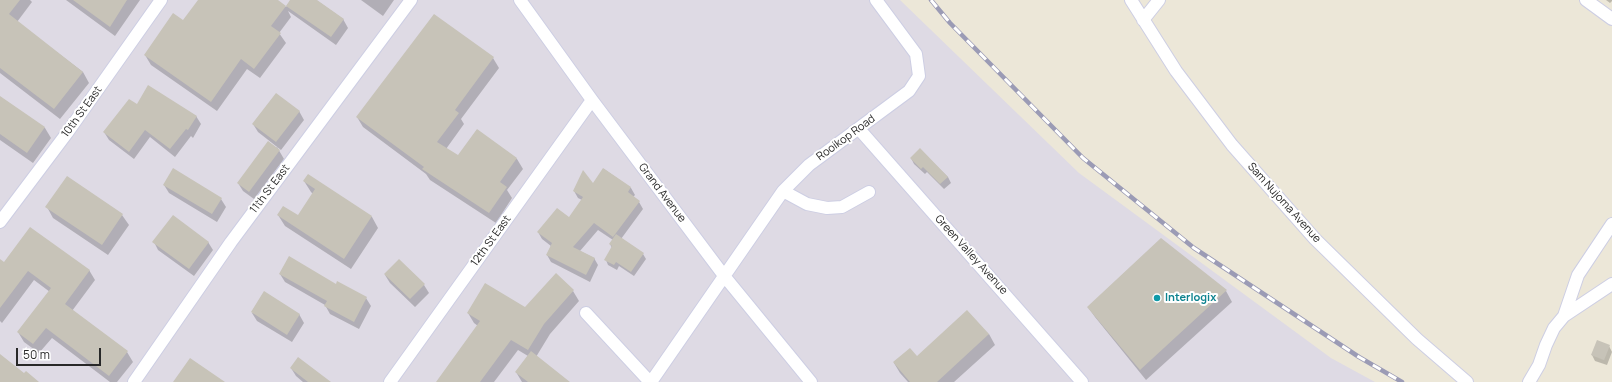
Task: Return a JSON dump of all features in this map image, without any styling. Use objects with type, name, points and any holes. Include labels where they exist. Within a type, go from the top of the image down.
[{"type":"street","name":"10th St East","points":[[0,222],[67,133],[162,0]]},
{"type":"street","name":"11th St East","points":[[134,382],[230,242],[411,0]]},
{"type":"street","name":"Grand Avenue","points":[[520,0],[592,100],[725,277],[811,382]]},
{"type":"street","name":"Rooikop Road","points":[[651,382],[783,191],[809,165],[909,91],[919,76],[916,54],[876,0]]},
{"type":"street","name":"Sam Nujoma Avenue","points":[[1131,0],[1176,71],[1232,145],[1310,233],[1417,340],[1467,382]]},
{"type":"street","points":[[1143,20],[1159,0]]},
{"type":"street","points":[[1586,0],[1612,19]]},
{"type":"street","name":"12th St East","points":[[390,382],[592,100]]},
{"type":"street","name":"Green Valley Avenue","points":[[859,129],[1082,382]]},
{"type":"street","points":[[783,191],[807,204],[827,208],[842,207],[869,192]]},
{"type":"street","points":[[1564,316],[1578,275],[1612,224]]},
{"type":"street","points":[[1529,382],[1540,365],[1546,345],[1554,328],[1564,316],[1612,284]]},
{"type":"street","points":[[586,313],[651,382]]},
{"type":"shaded area","points":[[0,0],[900,0],[1079,173],[1331,358],[1375,382],[0,382]]},
{"type":"building","points":[[0,0],[20,0],[9,14],[83,72],[54,109],[0,68]]},
{"type":"building","points":[[73,0],[127,0],[110,27]]},
{"type":"building","points":[[198,0],[278,0],[286,6],[271,26],[281,33],[254,69],[241,59],[211,102],[144,55],[173,13],[183,20]]},
{"type":"building","points":[[290,0],[317,0],[344,19],[331,37],[286,6]]},
{"type":"building","points":[[434,14],[494,57],[455,110],[459,113],[437,142],[458,155],[477,129],[517,158],[500,182],[507,187],[489,213],[422,169],[424,167],[356,117]]},
{"type":"building","points":[[148,85],[197,116],[188,130],[186,129],[170,149],[145,130],[129,152],[103,132],[129,99],[137,104]]},
{"type":"building","points":[[276,93],[300,111],[276,142],[252,124]]},
{"type":"building","points":[[0,96],[45,127],[27,153],[0,134]]},
{"type":"building","points":[[268,141],[280,150],[249,192],[237,183]]},
{"type":"building","points":[[920,148],[948,177],[940,184],[923,167],[921,169],[910,158]]},
{"type":"building","points":[[173,168],[222,198],[212,214],[163,185]]},
{"type":"building","points":[[603,168],[631,187],[628,192],[640,201],[613,237],[594,223],[573,247],[595,258],[586,275],[546,255],[552,243],[537,232],[557,208],[569,217],[583,197],[573,191],[583,170],[593,183]]},
{"type":"building","points":[[308,174],[372,216],[344,259],[277,215],[283,206],[298,215],[315,189],[303,181]]},
{"type":"building","points":[[67,176],[123,214],[102,245],[45,207]]},
{"type":"building","points":[[173,215],[209,242],[189,269],[152,242]]},
{"type":"building","points":[[30,227],[90,270],[65,304],[128,351],[109,376],[46,328],[33,344],[17,332],[51,288],[28,271],[0,308],[0,259],[4,262]]},
{"type":"building","points":[[616,234],[644,253],[631,272],[616,262],[614,265],[604,260],[612,246],[609,244]]},
{"type":"building","name":"Interlogix","points":[[1161,238],[1227,290],[1140,370],[1087,307]]},
{"type":"building","points":[[289,256],[336,284],[337,281],[367,297],[354,322],[324,306],[327,301],[279,274]]},
{"type":"building","points":[[399,259],[425,284],[410,299],[384,274]]},
{"type":"building","points":[[556,273],[574,290],[544,324],[528,350],[511,340],[480,382],[436,382],[480,321],[467,313],[485,283],[525,307]]},
{"type":"building","points":[[264,291],[300,314],[287,335],[251,312]]},
{"type":"building","points":[[967,310],[989,334],[937,382],[910,382],[893,362],[910,348],[917,356]]},
{"type":"building","points":[[1597,340],[1610,345],[1604,360],[1591,355]]},
{"type":"building","points":[[531,351],[570,382],[528,382],[515,372]]},
{"type":"building","points":[[0,354],[24,373],[26,371],[39,382],[0,382]]},
{"type":"building","points":[[298,357],[331,382],[308,382],[290,368]]},
{"type":"building","points":[[190,358],[225,382],[173,382]]},
{"type":"railway","points":[[931,0],[950,23],[1083,158],[1194,248],[1359,357],[1402,382]]},
{"type":"place","name":"Interlogix","points":[[1157,298]]}]
